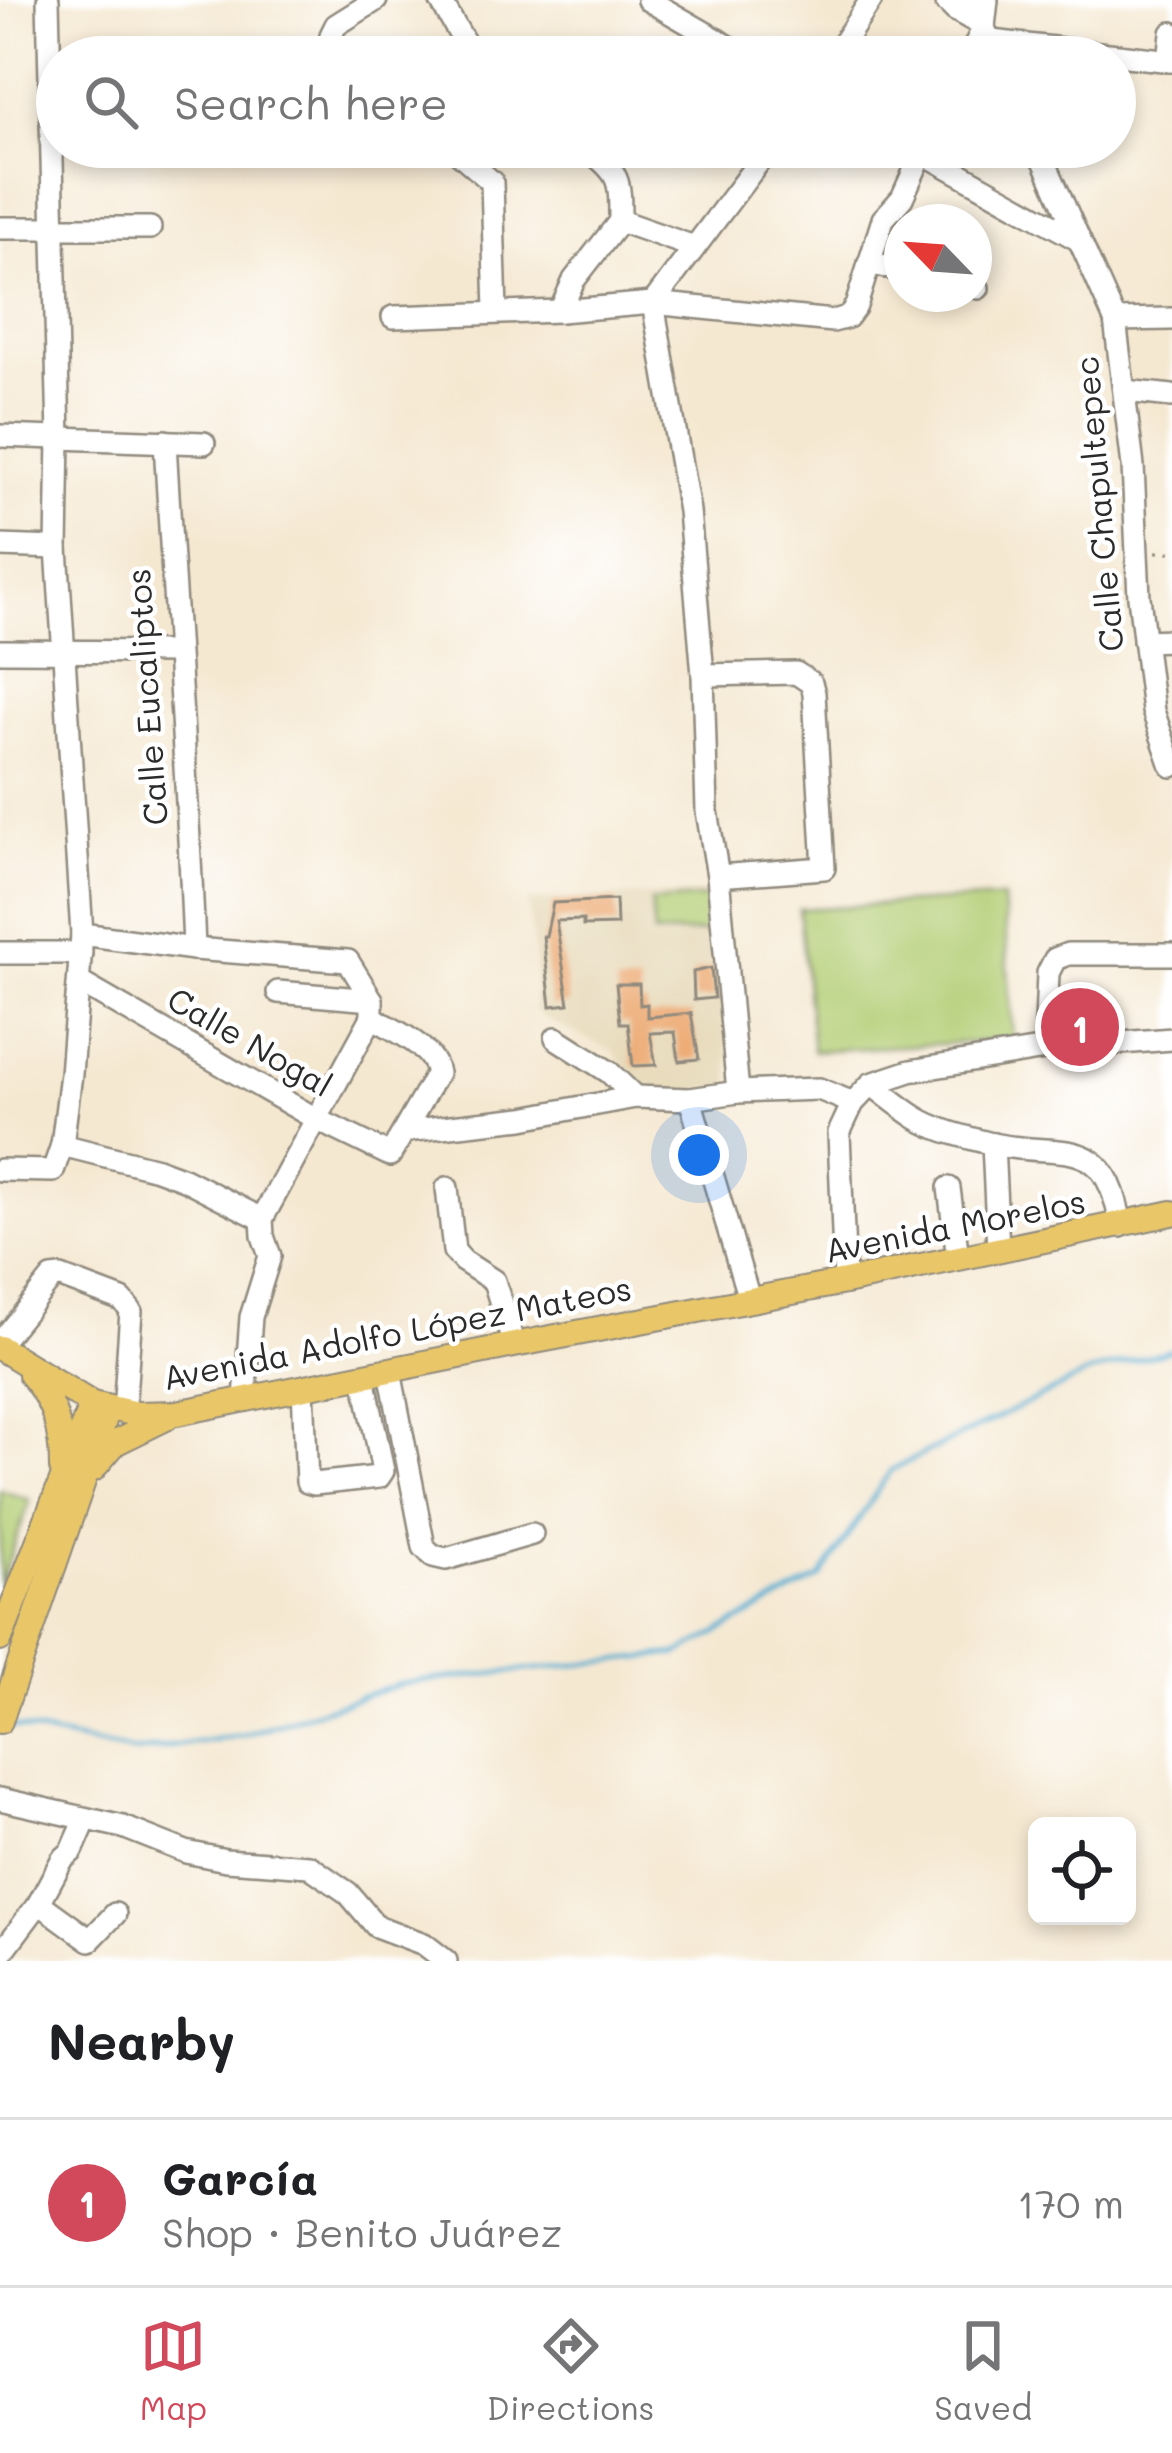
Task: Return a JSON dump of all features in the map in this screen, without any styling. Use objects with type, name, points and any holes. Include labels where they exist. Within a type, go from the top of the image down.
[{"type":"main road","name":"Avenida Morelos","points":[[749,1299],[1172,1213]]},
{"type":"main road","name":"Avenida Adolfo López Mateos","points":[[108,1408],[177,1413],[749,1299]]},
{"type":"main road","points":[[0,1639],[108,1408],[6,1350]]},
{"type":"main road","points":[[0,1721],[66,1500],[58,1419],[46,1392],[6,1350]]},
{"type":"main road","points":[[66,1500],[115,1443],[177,1413]]},
{"type":"street","points":[[48,0],[49,36]]},
{"type":"street","points":[[331,36],[336,25],[376,0]]},
{"type":"street","points":[[440,0],[461,36]]},
{"type":"street","points":[[648,0],[675,8],[716,36]]},
{"type":"street","points":[[848,36],[871,0]]},
{"type":"street","points":[[945,0],[984,36]]},
{"type":"street","points":[[970,0],[988,36]]},
{"type":"street","points":[[987,0],[990,36]]},
{"type":"street","points":[[1136,57],[1170,61],[1172,33]]},
{"type":"street","points":[[0,1171],[52,1171],[62,1145],[81,944],[57,548],[59,438],[51,168]]},
{"type":"street","points":[[476,168],[492,182],[496,312]]},
{"type":"street","points":[[560,311],[574,280],[620,220],[620,186],[610,168]]},
{"type":"street","points":[[738,1092],[718,876],[706,811],[703,675],[689,511],[652,303],[754,168]]},
{"type":"street","points":[[393,316],[652,303],[833,321],[848,317],[856,306],[883,219],[902,197],[912,168]]},
{"type":"street","points":[[952,168],[1079,241]]},
{"type":"street","name":"Calle Chapultepec","points":[[1047,168],[1115,320],[1133,466],[1144,640],[1153,711],[1169,752]]},
{"type":"street","points":[[620,220],[694,247]]},
{"type":"street","points":[[0,228],[150,228]]},
{"type":"street","points":[[868,263],[884,267]]},
{"type":"street","points":[[1115,320],[1172,320]]},
{"type":"street","points":[[1124,391],[1172,395]]},
{"type":"street","points":[[0,436],[204,443]]},
{"type":"street","name":"Calle Eucaliptos","points":[[165,441],[194,949]]},
{"type":"street","points":[[0,546],[57,548]]},
{"type":"street","points":[[1144,640],[1172,640]]},
{"type":"street","points":[[0,651],[176,652]]},
{"type":"street","points":[[703,675],[796,673],[811,683],[814,693],[824,868],[718,876]]},
{"type":"street","points":[[0,953],[81,944],[348,961],[372,1009],[435,1061],[436,1073],[406,1131]]},
{"type":"street","points":[[1045,1049],[1048,973],[1055,958],[1172,953]]},
{"type":"street","name":"Calle Nogal","points":[[79,982],[316,1119],[390,1155],[406,1131]]},
{"type":"street","points":[[278,992],[372,1009]]},
{"type":"street","points":[[245,1399],[251,1317],[270,1256],[262,1220],[372,1009]]},
{"type":"street","points":[[556,1038],[609,1072],[635,1097]]},
{"type":"street","points":[[845,1282],[839,1133],[853,1103],[871,1084],[910,1071],[1045,1049],[1172,1039]]},
{"type":"street","points":[[871,1084],[920,1121],[993,1144],[1076,1152],[1097,1165],[1116,1192],[1121,1226]]},
{"type":"street","points":[[406,1131],[523,1118],[635,1097],[690,1099],[819,1089],[853,1103]]},
{"type":"street","points":[[690,1099],[749,1299]]},
{"type":"street","points":[[993,1144],[998,1250]]},
{"type":"street","points":[[62,1145],[184,1179],[262,1220]]},
{"type":"street","points":[[447,1188],[454,1251],[492,1279],[514,1345]]},
{"type":"street","points":[[950,1188],[958,1258]]},
{"type":"street","points":[[6,1350],[52,1278],[61,1276],[122,1300],[131,1311],[108,1408]]},
{"type":"street","points":[[390,1371],[424,1547],[446,1559],[532,1534]]},
{"type":"street","points":[[303,1388],[307,1482],[379,1477],[383,1471],[364,1377]]},
{"type":"street","points":[[0,1798],[123,1827],[186,1852],[309,1866],[348,1893],[376,1926],[424,1944],[446,1961]]},
{"type":"street","points":[[0,1955],[39,1904],[86,1819]]},
{"type":"street","points":[[39,1904],[90,1940],[115,1914]]},
{"type":"shaded area","points":[[713,892],[731,1087],[646,1095],[613,1051],[534,1010],[536,970],[528,901]]},
{"type":"green space","points":[[711,897],[714,932],[654,934],[651,902]]},
{"type":"green space","points":[[1003,898],[1013,1040],[813,1051],[799,909]]},
{"type":"green space","points":[[0,1490],[30,1500],[1,1583],[0,1583]]},
{"type":"building","points":[[616,900],[617,925],[556,921],[569,1004],[551,1006],[543,936],[553,903]]},
{"type":"building","points":[[711,968],[714,998],[694,1000],[693,972]]},
{"type":"building","points":[[616,984],[639,984],[640,1005],[647,1004],[647,1017],[691,1013],[699,1059],[679,1061],[675,1032],[650,1033],[656,1065],[633,1066],[628,1023],[620,1023]]},
{"type":"building","points":[[1093,1018],[1094,1030],[1067,1032],[1067,1019]]},
{"type":"waterway","points":[[10,1726],[134,1752],[243,1735],[404,1683],[678,1654],[821,1577],[891,1470],[1089,1373],[1172,1350]]},
{"type":"place","name":"García","points":[[1080,1027]]}]
